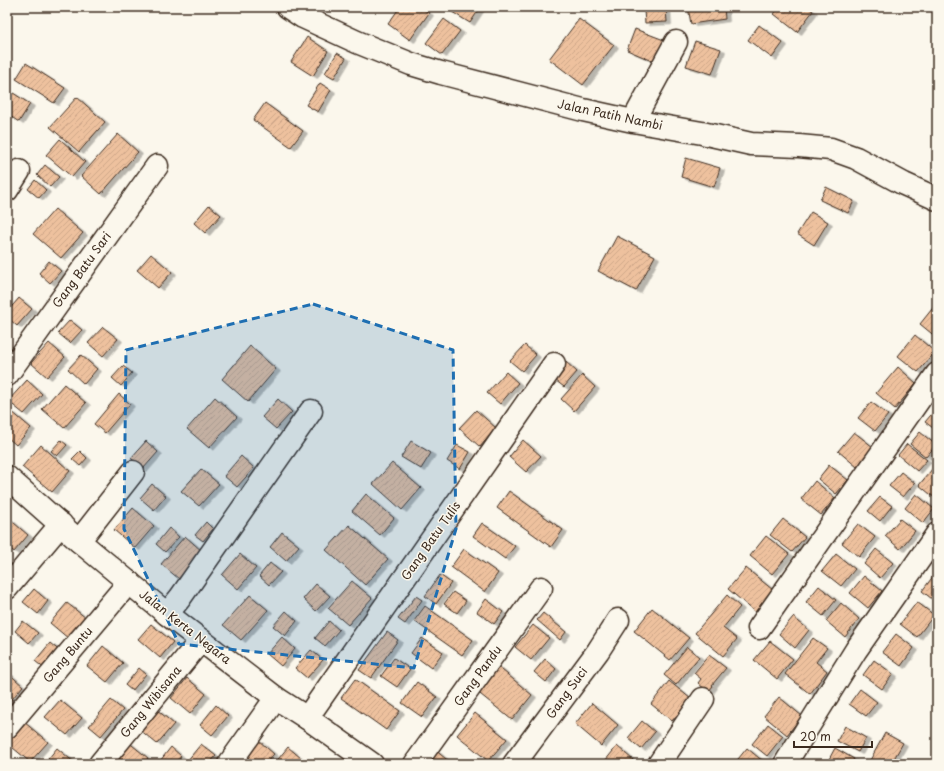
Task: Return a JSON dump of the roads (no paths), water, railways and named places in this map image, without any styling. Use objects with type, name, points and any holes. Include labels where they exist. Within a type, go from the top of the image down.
[{"type":"street","name":"Jalan Patih Nambi","points":[[301,10],[357,42],[410,64],[512,92],[633,121],[702,133],[751,144],[831,149],[856,158],[904,184],[937,199]]},
{"type":"street","points":[[633,121],[676,42]]},
{"type":"street","name":"Gang Batu Sari","points":[[7,375],[157,166]]},
{"type":"street","points":[[7,190],[19,171]]},
{"type":"street","name":"Gang Batu Tulis","points":[[307,718],[554,364]]},
{"type":"street","points":[[759,628],[937,374]]},
{"type":"street","points":[[167,614],[180,598],[311,411]]},
{"type":"street","points":[[79,541],[133,472]]},
{"type":"street","name":"Jalan Kerta Negara","points":[[7,477],[79,541],[167,614],[276,698],[372,764]]},
{"type":"street","points":[[7,588],[61,524]]},
{"type":"street","points":[[794,761],[856,650],[937,534]]},
{"type":"street","name":"Gang Buntu","points":[[7,727],[129,582]]},
{"type":"street","name":"Gang Pandu","points":[[415,764],[540,588]]},
{"type":"street","name":"Gang Suci","points":[[514,764],[598,651],[618,620]]},
{"type":"street","name":"Gang Wibisana","points":[[100,764],[201,640]]},
{"type":"street","points":[[229,764],[276,698]]},
{"type":"street","points":[[659,764],[703,699]]}]
